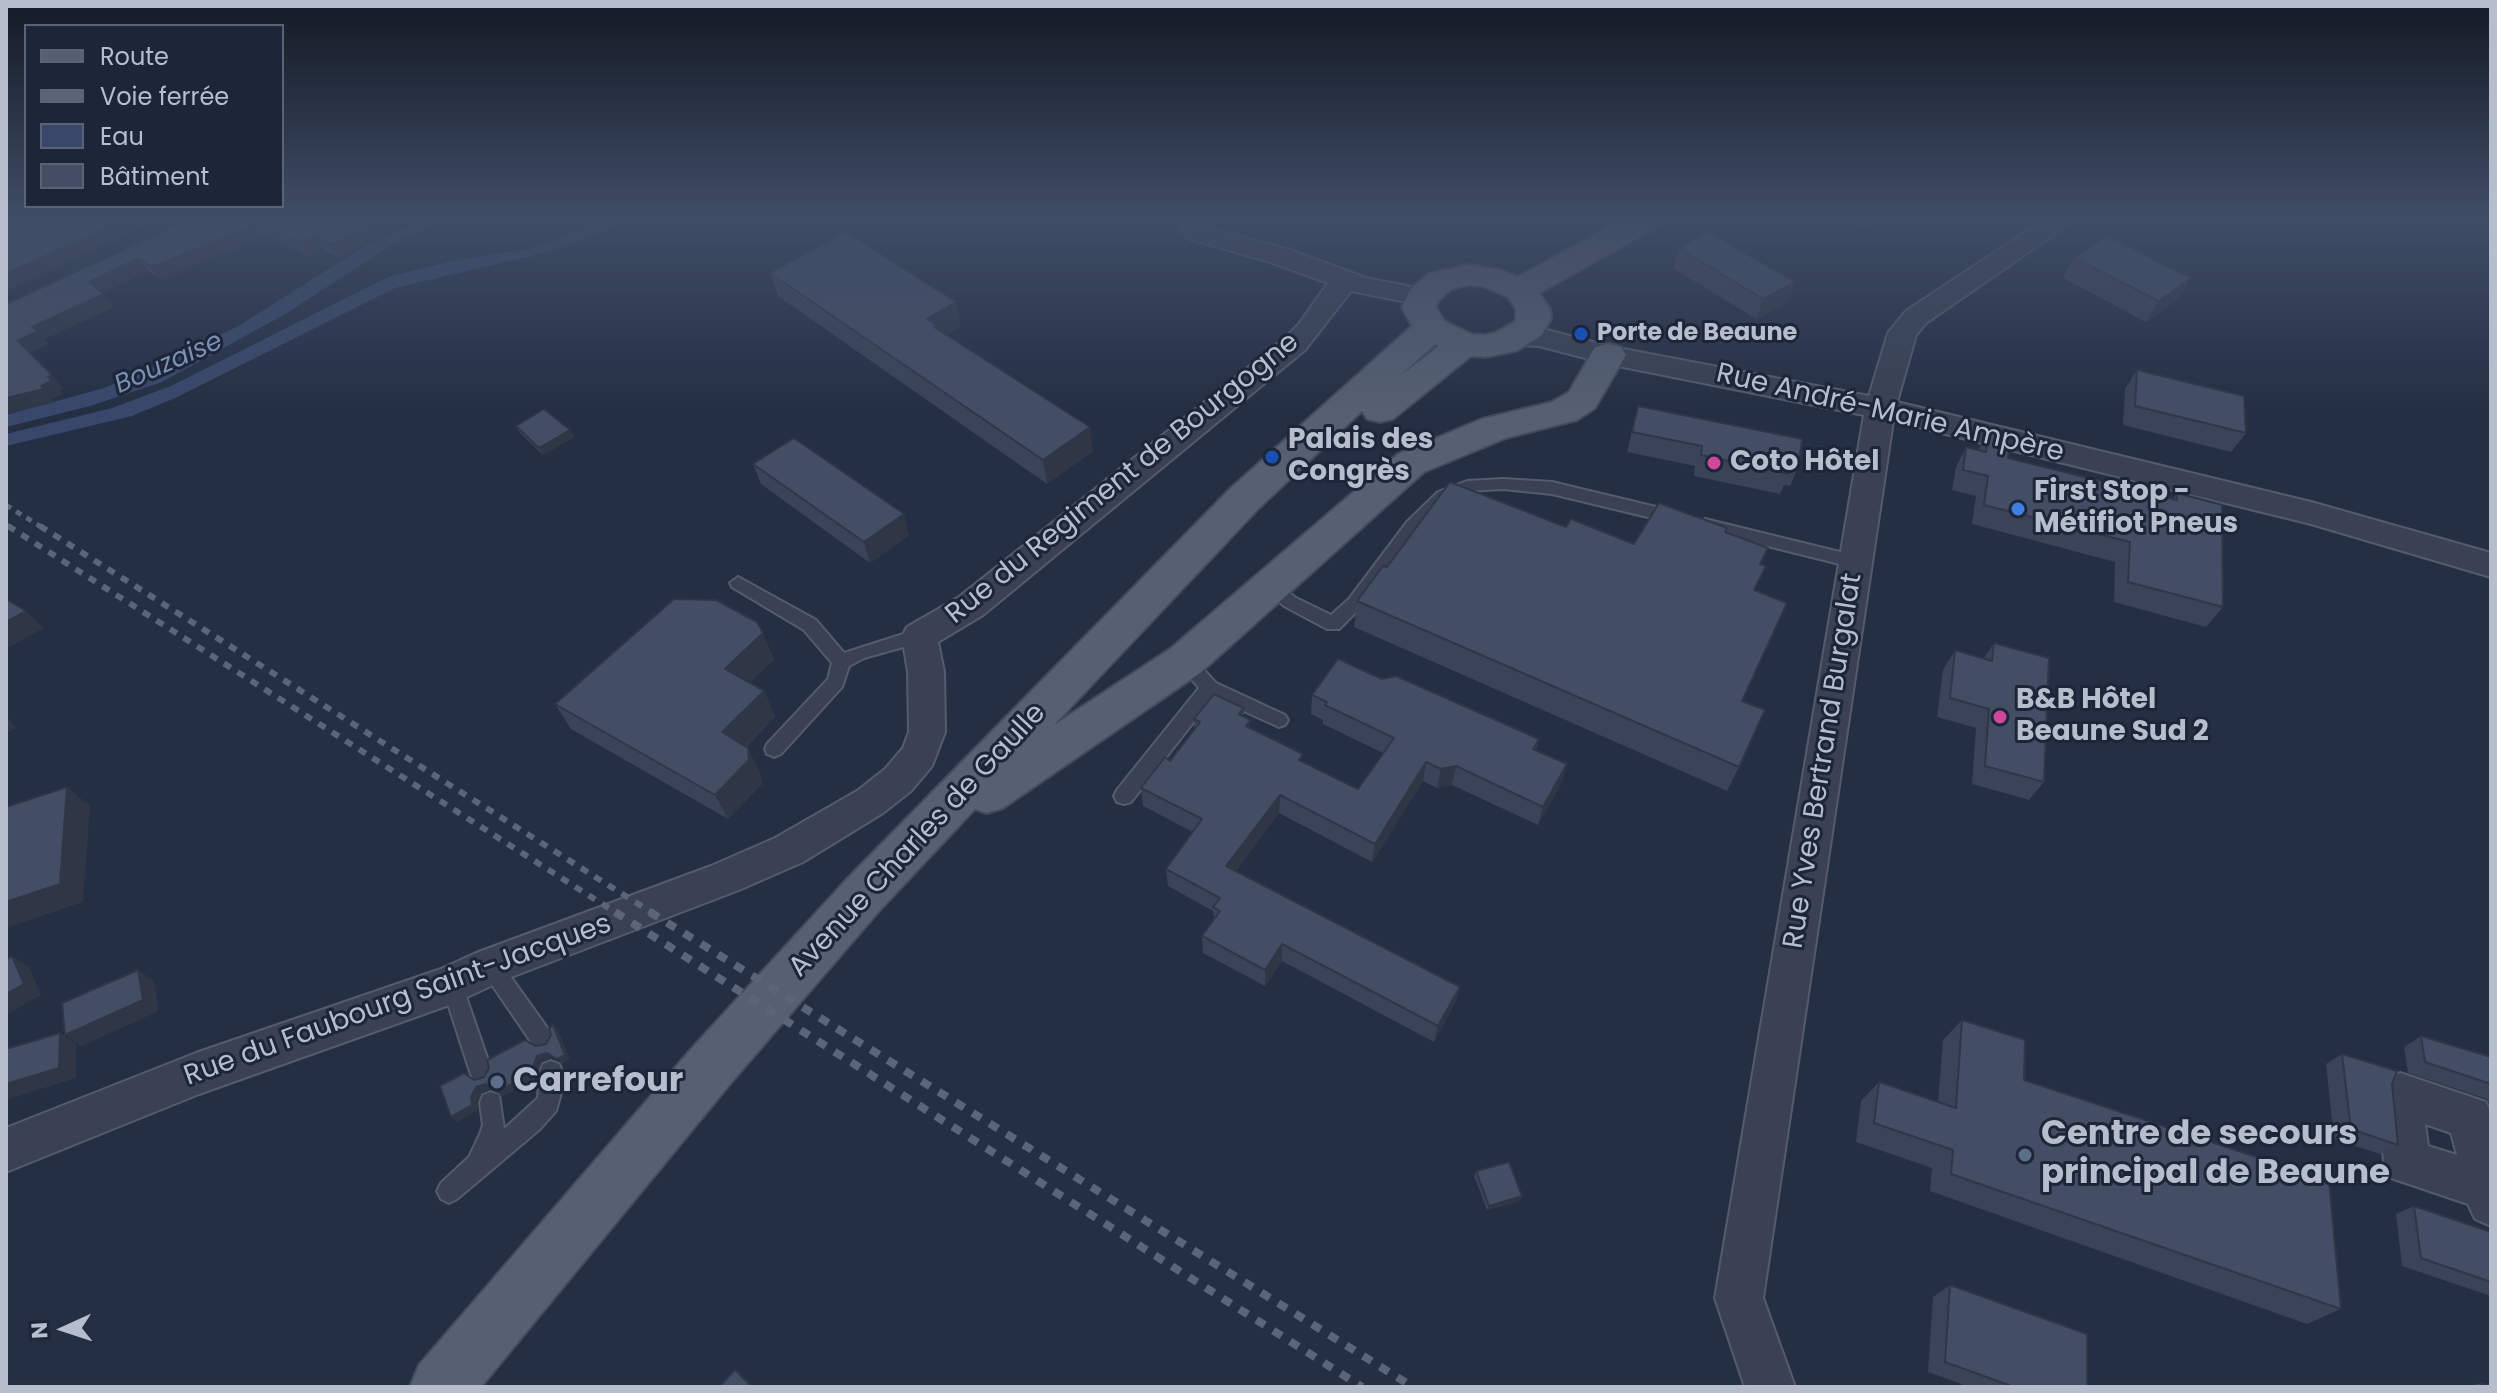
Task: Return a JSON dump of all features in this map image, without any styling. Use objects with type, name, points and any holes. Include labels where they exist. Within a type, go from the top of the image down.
[{"type":"main road","name":"Avenue Charles de Gaulle","points":[[475,1387],[753,1058],[1149,612],[1272,497],[1439,323],[1440,282]]},
{"type":"main road","points":[[1439,323],[1504,343],[1520,336],[1534,319],[1529,299],[1520,290],[1500,282]]},
{"type":"main road","points":[[1520,290],[1534,282]]},
{"type":"main road","name":"Avenue Charles de Gaulle","points":[[441,1387],[711,1066],[863,895],[1245,498],[1439,323]]},
{"type":"main road","points":[[982,797],[1198,675],[1271,587],[1411,463],[1495,428],[1564,411],[1582,400],[1608,355]]},
{"type":"street","name":"Rue du Regiment de Bourgogne","points":[[789,850],[870,802],[898,780],[919,755],[927,732],[929,704],[919,636],[971,606],[1295,344],[1345,282]]},
{"type":"street","points":[[1351,282],[1439,323]]},
{"type":"street","name":"Rue Yves Bertrand Burgalat","points":[[1770,1387],[1739,1298],[1880,408],[1902,333],[1916,317],[1968,282]]},
{"type":"street","name":"Rue André-Marie Ampère","points":[[1520,336],[1539,337],[1608,355],[1880,408],[2311,513],[2491,565]]},
{"type":"street","name":"Rue du Faubourg Saint-Jacques","points":[[6,1150],[196,1074],[452,985],[491,966],[667,901],[789,850]]},
{"type":"lane","points":[[1271,587],[1290,602],[1333,624],[1355,603],[1413,526],[1444,496],[1467,486],[1503,484],[1552,488],[1856,562]]},
{"type":"lane","points":[[738,583],[810,625],[841,662]]},
{"type":"lane","points":[[774,749],[836,682],[841,662],[859,653],[919,636]]},
{"type":"lane","points":[[1124,796],[1198,675],[1279,720]]},
{"type":"lane","points":[[491,966],[542,1039]]},
{"type":"lane","points":[[452,985],[481,1072]]},
{"type":"lane","points":[[449,1191],[532,1121],[548,1103],[551,1071]]},
{"type":"lane","points":[[477,1165],[494,1125],[491,1103]]},
{"type":"water","name":"Bouzaise","points":[[308,282],[335,282],[287,313],[162,382],[90,406],[6,427],[6,415],[104,388],[175,358],[240,325]]},
{"type":"water","points":[[378,282],[420,282],[395,288],[175,398],[132,416],[6,446],[6,434],[112,408],[171,386]]},
{"type":"building","points":[[54,282],[89,282],[104,294],[32,327],[38,331],[18,341],[52,375],[48,377],[52,381],[41,386],[44,389],[6,398],[6,304]]},
{"type":"building","points":[[783,282],[925,282],[956,302],[927,319],[937,325],[934,327],[1090,427],[1043,460]]},
{"type":"building","points":[[1735,282],[1795,282],[1763,299]]},
{"type":"building","points":[[2121,282],[2185,282],[2159,301]]},
{"type":"building","points":[[2137,370],[2244,396],[2246,433],[2135,406]]},
{"type":"building","points":[[1638,406],[1802,439],[1799,465],[1790,464],[1789,474],[1701,455],[1702,446],[1632,432]]},
{"type":"building","points":[[544,409],[570,430],[539,448],[516,426]]},
{"type":"building","points":[[1989,431],[2011,436],[2008,458],[2177,500],[2177,493],[2222,505],[2223,607],[2128,582],[2130,542],[1984,505],[1988,476],[1963,470],[1966,447],[1986,452]]},
{"type":"building","points":[[794,438],[904,514],[864,542],[753,464]]},
{"type":"building","points":[[1450,482],[1566,527],[1571,519],[1634,544],[1659,503],[1727,528],[1725,532],[1768,548],[1760,564],[1766,566],[1754,590],[1787,603],[1742,701],[1765,710],[1739,767],[1357,601],[1383,566],[1387,567]]},
{"type":"building","points":[[6,599],[26,611],[6,622]]},
{"type":"building","points":[[674,599],[716,600],[757,622],[763,633],[725,669],[764,691],[722,732],[748,748],[749,760],[715,795],[555,704]]},
{"type":"building","points":[[1994,643],[2049,658],[2044,782],[1985,766],[1989,709],[1950,698],[1955,650],[1992,661]]},
{"type":"building","points":[[1338,659],[1382,679],[1396,676],[1539,739],[1533,749],[1567,764],[1543,807],[1456,766],[1441,769],[1426,762],[1375,844],[1280,795],[1226,866],[1460,987],[1438,1026],[1282,944],[1265,970],[1202,936],[1220,911],[1213,907],[1220,898],[1166,869],[1202,819],[1141,788],[1165,757],[1170,761],[1200,722],[1194,719],[1214,694],[1244,708],[1239,714],[1251,720],[1246,726],[1303,754],[1299,760],[1358,789],[1394,738],[1325,705],[1327,702],[1312,695]]},
{"type":"building","points":[[67,787],[60,884],[6,902],[6,807]]},
{"type":"building","points":[[12,956],[24,984],[6,994],[6,960]]},
{"type":"building","points":[[138,970],[143,1000],[65,1035],[62,1003]]},
{"type":"building","points":[[1962,1020],[2025,1040],[2024,1080],[2329,1181],[2341,1309],[1951,1174],[1953,1150],[1874,1123],[1879,1082],[1956,1108]]},
{"type":"building","points":[[553,1025],[565,1055],[557,1059],[547,1053],[537,1056],[531,1073],[497,1092],[486,1084],[476,1087],[471,1097],[472,1105],[451,1117],[440,1086],[464,1073],[474,1080],[484,1077],[489,1068],[487,1060],[525,1040],[536,1046],[546,1044],[551,1035],[549,1028]]},
{"type":"building","points":[[60,1033],[59,1068],[6,1084],[6,1049]]},
{"type":"building","points":[[2421,1036],[2491,1057],[2491,1084],[2425,1062]]},
{"type":"building","points":[[2342,1054],[2397,1071],[2392,1084],[2398,1145],[2351,1129]]},
{"type":"building","points":[[1509,1162],[1522,1196],[1489,1206],[1476,1171]]},
{"type":"building","points":[[2414,1206],[2491,1232],[2491,1282],[2421,1258]]},
{"type":"building","points":[[1950,1285],[2087,1334],[2087,1387],[2014,1387],[1945,1362]]},
{"type":"building","points":[[735,1370],[752,1387],[719,1387]]},
{"type":"railway","points":[[6,505],[43,528]]},
{"type":"railway","points":[[8,526],[12,528]]},
{"type":"railway","points":[[8,526],[618,914]]},
{"type":"railway","points":[[40,526],[654,914]]},
{"type":"railway","points":[[615,912],[1362,1387]]},
{"type":"railway","points":[[650,912],[1413,1387]]},
{"type":"place","name":"Porte de Beaune","points":[[1581,334]]},
{"type":"place","name":"Palais des Congrès","points":[[1272,457]]},
{"type":"place","name":"Coto Hôtel","points":[[1714,463]]},
{"type":"place","name":"First Stop - Métifiot Pneus","points":[[2018,509]]},
{"type":"place","name":"B&B Hôtel Beaune Sud 2","points":[[2000,717]]},
{"type":"place","name":"Carrefour","points":[[497,1082]]},
{"type":"place","name":"Centre de secours principal de Beaune","points":[[2025,1155]]}]
